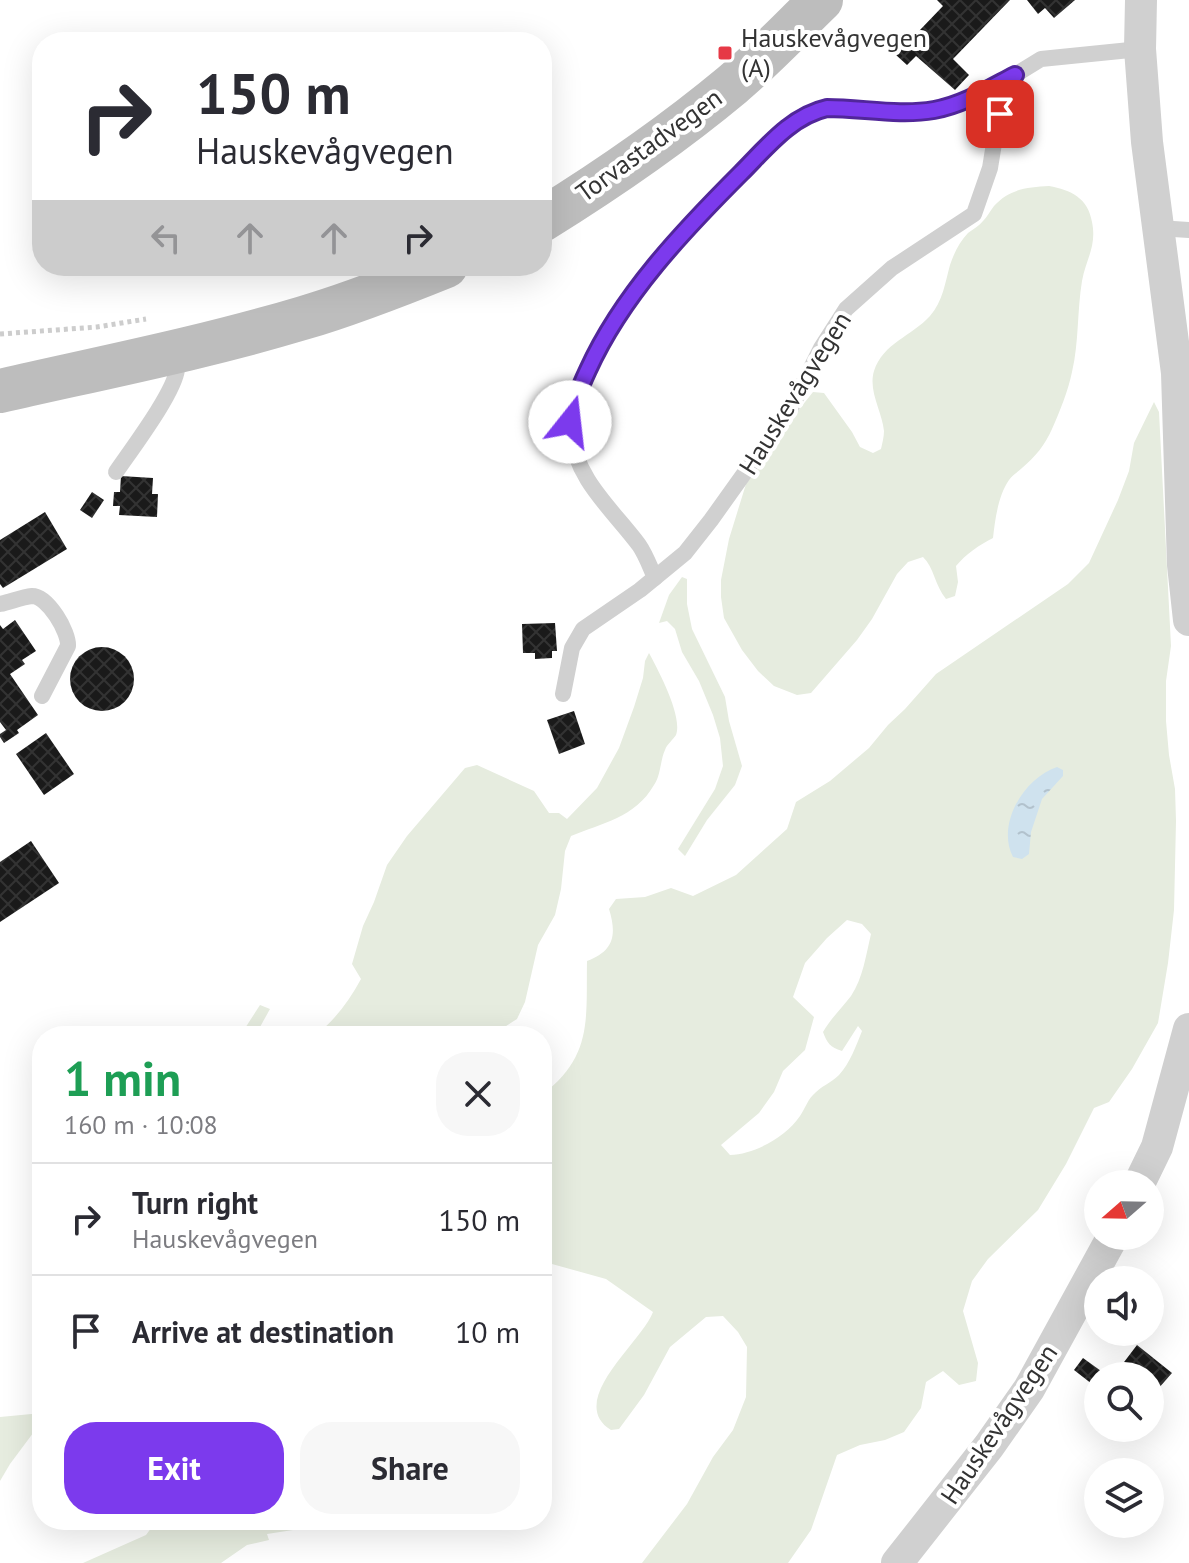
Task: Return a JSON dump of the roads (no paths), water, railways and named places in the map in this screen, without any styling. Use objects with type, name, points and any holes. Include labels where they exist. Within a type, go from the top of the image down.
[{"type":"main road","name":"Torvastadvegen","points":[[552,214],[673,132],[733,84],[821,0]]},
{"type":"main road","points":[[0,391],[168,334],[304,318],[421,276]]},
{"type":"street","points":[[1141,0],[1140,49],[1147,142],[1173,229],[1177,373],[1184,423],[1183,565],[1189,620]]},
{"type":"street","points":[[1146,1170],[1157,1147],[1189,1029]]},
{"type":"street","name":"Hauskevågvegen","points":[[897,1563],[981,1457],[1029,1389],[1105,1250]]},
{"type":"lane","points":[[655,578],[641,547],[604,504],[581,468],[571,435],[572,406],[599,346],[620,312],[696,218],[780,135],[813,111],[827,108],[935,110],[1015,75],[1041,59],[1140,49]]},
{"type":"lane","name":"Hauskevågvegen","points":[[563,694],[572,648],[583,629],[685,553],[791,408],[821,348],[846,309],[892,268],[974,214],[990,168],[1002,94],[1015,75]]},
{"type":"lane","points":[[116,472],[172,384],[177,369],[168,334]]},
{"type":"lane","points":[[0,604],[33,596],[46,601],[69,638],[68,646],[42,696]]},
{"type":"water","points":[[1057,767],[1063,770],[1063,776],[1042,799],[1031,832],[1029,854],[1022,859],[1013,857],[1008,831],[1016,804],[1034,781]]},
{"type":"place","name":"Hauskevågvegen (A)","points":[[725,53]]}]
